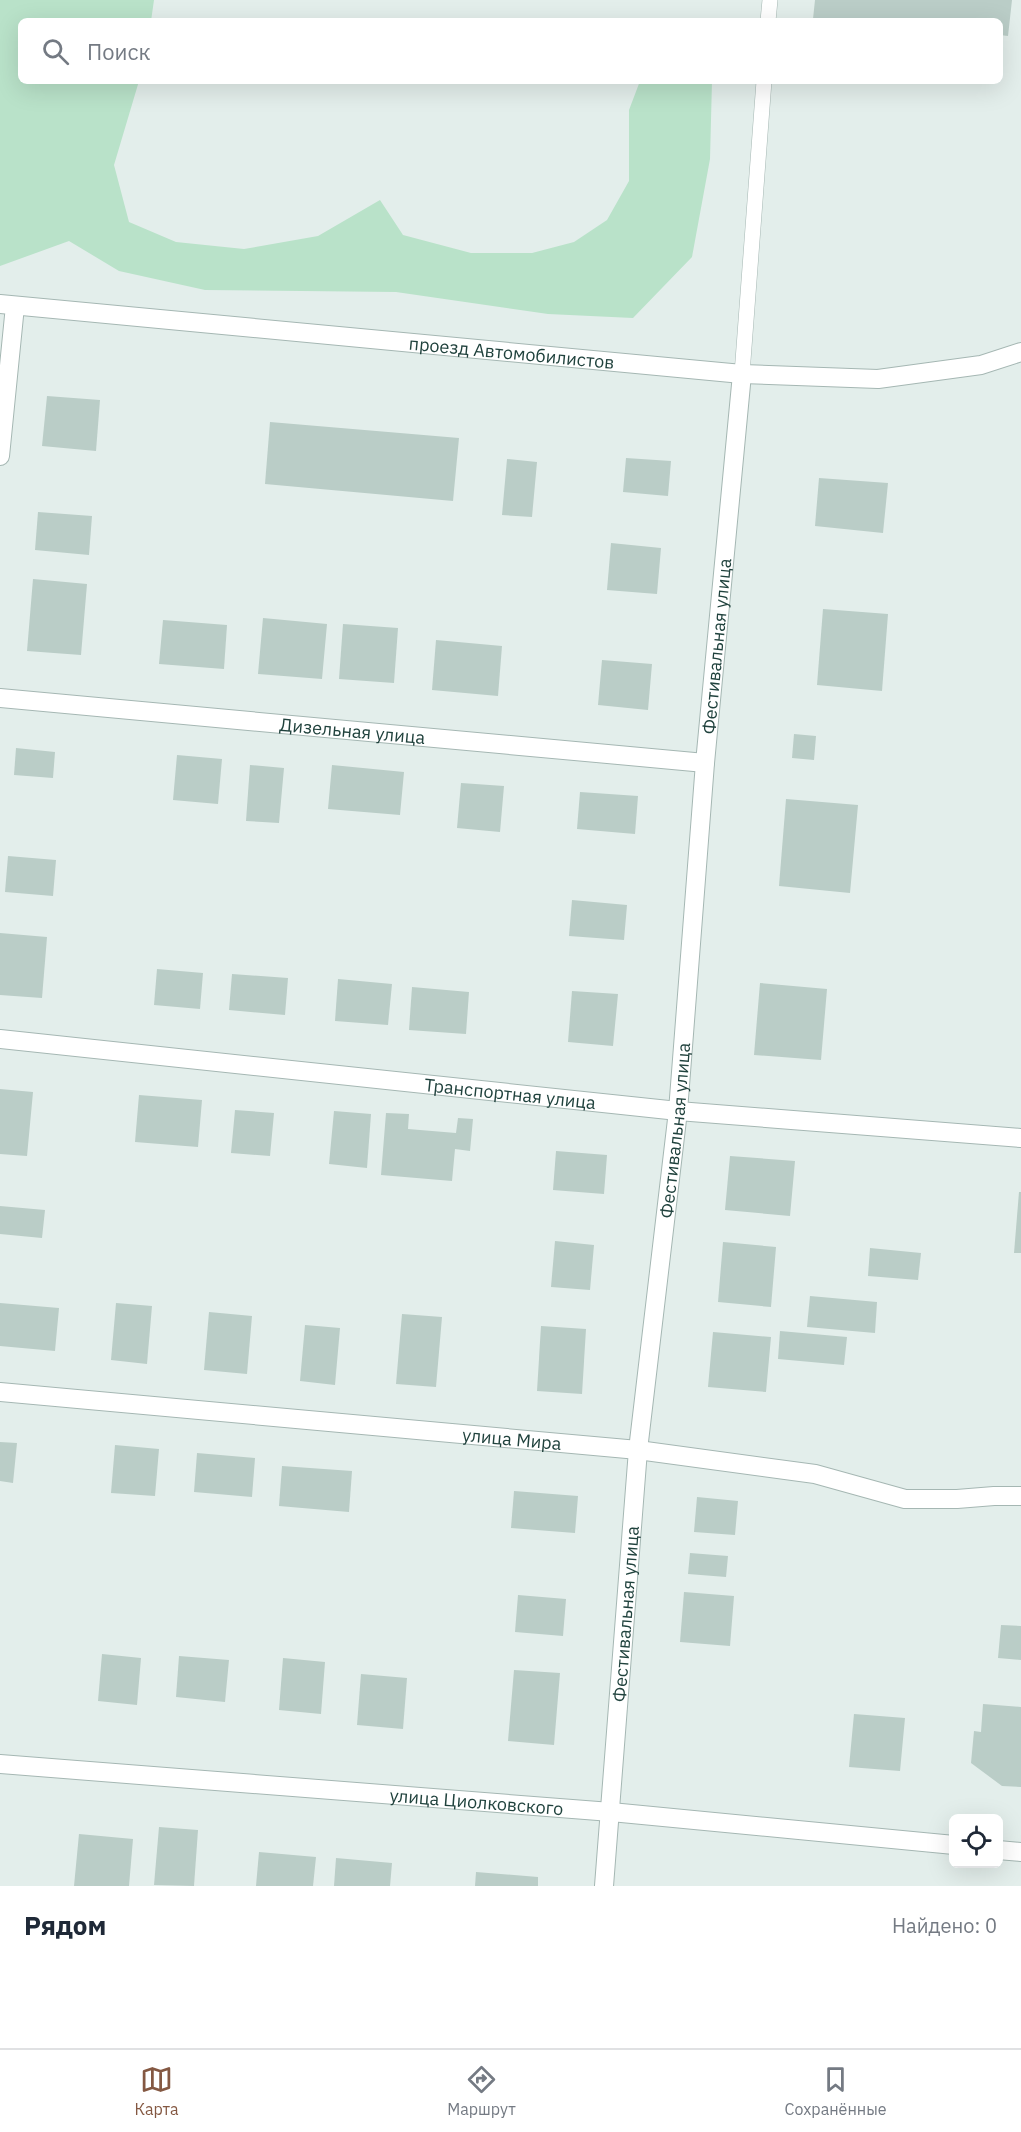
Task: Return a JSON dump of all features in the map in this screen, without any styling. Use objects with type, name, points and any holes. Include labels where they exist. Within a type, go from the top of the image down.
[{"type":"street","name":"проезд Автомобилистов","points":[[7,305],[742,374],[878,379],[981,365],[1021,352]]},
{"type":"street","points":[[0,456],[7,305]]},
{"type":"street","name":"Фестивальная улица","points":[[604,1886],[638,1450],[678,1111],[705,763],[742,374]]},
{"type":"street","name":"Дизельная улица","points":[[0,698],[705,763]]},
{"type":"street","name":"Транспортная улица","points":[[0,1039],[678,1111],[1021,1138]]},
{"type":"street","name":"улица Мира","points":[[0,1392],[638,1450],[815,1474],[905,1499],[1021,1496]]},
{"type":"street","name":"улица Циолковского","points":[[0,1764],[611,1812],[949,1845]]},
{"type":"street","points":[[1003,1850],[1021,1852]]},
{"type":"lane","points":[[768,18],[770,0]]},
{"type":"lane","points":[[742,374],[764,84]]},
{"type":"green space","points":[[0,0],[154,0],[151,18],[18,18],[18,84],[138,84],[114,165],[129,222],[176,242],[244,249],[318,236],[380,200],[403,235],[471,253],[532,253],[574,242],[607,220],[629,181],[629,110],[639,84],[712,84],[710,159],[692,257],[633,318],[548,314],[396,292],[205,290],[119,271],[69,241],[0,266]]},
{"type":"building","points":[[815,0],[1012,0],[1008,36],[1003,35],[1003,18],[813,18]]},
{"type":"building","points":[[47,396],[100,400],[96,451],[42,446]]},
{"type":"building","points":[[270,422],[459,438],[453,501],[265,484]]},
{"type":"building","points":[[626,458],[671,461],[668,496],[623,492]]},
{"type":"building","points":[[507,459],[537,462],[532,517],[502,515]]},
{"type":"building","points":[[819,478],[888,483],[883,533],[815,526]]},
{"type":"building","points":[[38,512],[92,516],[89,555],[35,550]]},
{"type":"building","points":[[611,543],[661,548],[657,594],[607,590]]},
{"type":"building","points":[[33,579],[87,584],[81,655],[27,651]]},
{"type":"building","points":[[823,609],[888,614],[882,691],[817,685]]},
{"type":"building","points":[[263,618],[327,624],[322,679],[258,674]]},
{"type":"building","points":[[163,620],[227,625],[224,669],[159,664]]},
{"type":"building","points":[[343,624],[398,628],[394,683],[339,679]]},
{"type":"building","points":[[436,640],[502,646],[498,696],[432,690]]},
{"type":"building","points":[[602,660],[652,664],[648,710],[598,705]]},
{"type":"building","points":[[794,734],[816,736],[814,760],[792,758]]},
{"type":"building","points":[[16,748],[55,752],[53,778],[14,775]]},
{"type":"building","points":[[177,755],[222,759],[218,804],[173,800]]},
{"type":"building","points":[[250,765],[284,768],[279,823],[246,821]]},
{"type":"building","points":[[332,765],[404,772],[400,815],[328,809]]},
{"type":"building","points":[[461,783],[504,786],[500,832],[457,828]]},
{"type":"building","points":[[580,792],[638,796],[635,834],[577,829]]},
{"type":"building","points":[[786,799],[858,805],[850,893],[779,886]]},
{"type":"building","points":[[8,856],[56,860],[53,896],[5,892]]},
{"type":"building","points":[[572,900],[627,905],[624,940],[569,936]]},
{"type":"building","points":[[0,933],[47,937],[42,998],[0,995]]},
{"type":"building","points":[[157,969],[203,973],[200,1009],[154,1005]]},
{"type":"building","points":[[232,974],[288,978],[285,1015],[229,1010]]},
{"type":"building","points":[[338,979],[392,984],[388,1025],[335,1021]]},
{"type":"building","points":[[760,983],[827,989],[821,1060],[754,1055]]},
{"type":"building","points":[[412,987],[469,992],[466,1034],[409,1030]]},
{"type":"building","points":[[572,991],[618,994],[613,1046],[568,1042]]},
{"type":"building","points":[[0,1089],[33,1092],[27,1156],[0,1154]]},
{"type":"building","points":[[139,1095],[202,1100],[198,1147],[135,1142]]},
{"type":"building","points":[[235,1110],[274,1113],[270,1156],[231,1153]]},
{"type":"building","points":[[334,1111],[371,1114],[367,1168],[329,1164]]},
{"type":"building","points":[[386,1113],[409,1114],[408,1129],[456,1133],[458,1118],[473,1119],[470,1151],[455,1149],[452,1181],[381,1175]]},
{"type":"building","points":[[556,1151],[607,1155],[604,1194],[553,1190]]},
{"type":"building","points":[[730,1156],[795,1161],[790,1216],[725,1210]]},
{"type":"building","points":[[1019,1192],[1021,1192],[1021,1253],[1014,1253]]},
{"type":"building","points":[[0,1206],[45,1210],[42,1238],[0,1234]]},
{"type":"building","points":[[555,1241],[594,1245],[590,1290],[551,1287]]},
{"type":"building","points":[[723,1242],[776,1247],[771,1307],[718,1302]]},
{"type":"building","points":[[870,1248],[921,1253],[918,1280],[868,1276]]},
{"type":"building","points":[[810,1296],[877,1302],[875,1333],[807,1327]]},
{"type":"building","points":[[0,1303],[59,1308],[55,1351],[0,1346]]},
{"type":"building","points":[[116,1303],[152,1306],[147,1364],[111,1360]]},
{"type":"building","points":[[209,1312],[252,1316],[247,1374],[204,1370]]},
{"type":"building","points":[[402,1314],[442,1317],[436,1387],[396,1384]]},
{"type":"building","points":[[305,1325],[340,1328],[335,1385],[300,1381]]},
{"type":"building","points":[[541,1326],[586,1329],[582,1394],[537,1391]]},
{"type":"building","points":[[780,1331],[847,1337],[844,1365],[778,1359]]},
{"type":"building","points":[[713,1332],[771,1337],[766,1392],[708,1387]]},
{"type":"building","points":[[0,1442],[17,1443],[13,1483],[0,1481]]},
{"type":"building","points":[[115,1445],[159,1449],[155,1496],[111,1493]]},
{"type":"building","points":[[197,1453],[255,1458],[252,1497],[194,1492]]},
{"type":"building","points":[[282,1466],[352,1471],[349,1512],[279,1506]]},
{"type":"building","points":[[514,1491],[578,1496],[575,1533],[511,1528]]},
{"type":"building","points":[[697,1497],[738,1501],[735,1535],[694,1532]]},
{"type":"building","points":[[690,1553],[728,1556],[726,1577],[688,1574]]},
{"type":"building","points":[[684,1592],[734,1596],[730,1646],[680,1642]]},
{"type":"building","points":[[518,1595],[566,1599],[563,1636],[515,1632]]},
{"type":"building","points":[[1001,1625],[1021,1626],[1021,1660],[998,1658]]},
{"type":"building","points":[[102,1654],[141,1658],[137,1705],[98,1701]]},
{"type":"building","points":[[179,1656],[229,1660],[225,1702],[176,1697]]},
{"type":"building","points":[[283,1658],[325,1662],[321,1714],[279,1710]]},
{"type":"building","points":[[514,1670],[560,1673],[554,1745],[508,1741]]},
{"type":"building","points":[[361,1674],[407,1678],[403,1729],[357,1725]]},
{"type":"building","points":[[983,1704],[1021,1707],[1021,1787],[1002,1786],[971,1763],[974,1731],[981,1732]]},
{"type":"building","points":[[854,1714],[905,1718],[900,1771],[849,1767]]},
{"type":"building","points":[[159,1827],[198,1830],[194,1886],[154,1885]]},
{"type":"building","points":[[79,1834],[133,1839],[129,1886],[74,1886]]},
{"type":"building","points":[[259,1852],[316,1857],[313,1886],[256,1886]]},
{"type":"building","points":[[336,1858],[392,1863],[390,1886],[334,1886]]},
{"type":"building","points":[[476,1872],[538,1877],[538,1886],[475,1886]]}]
